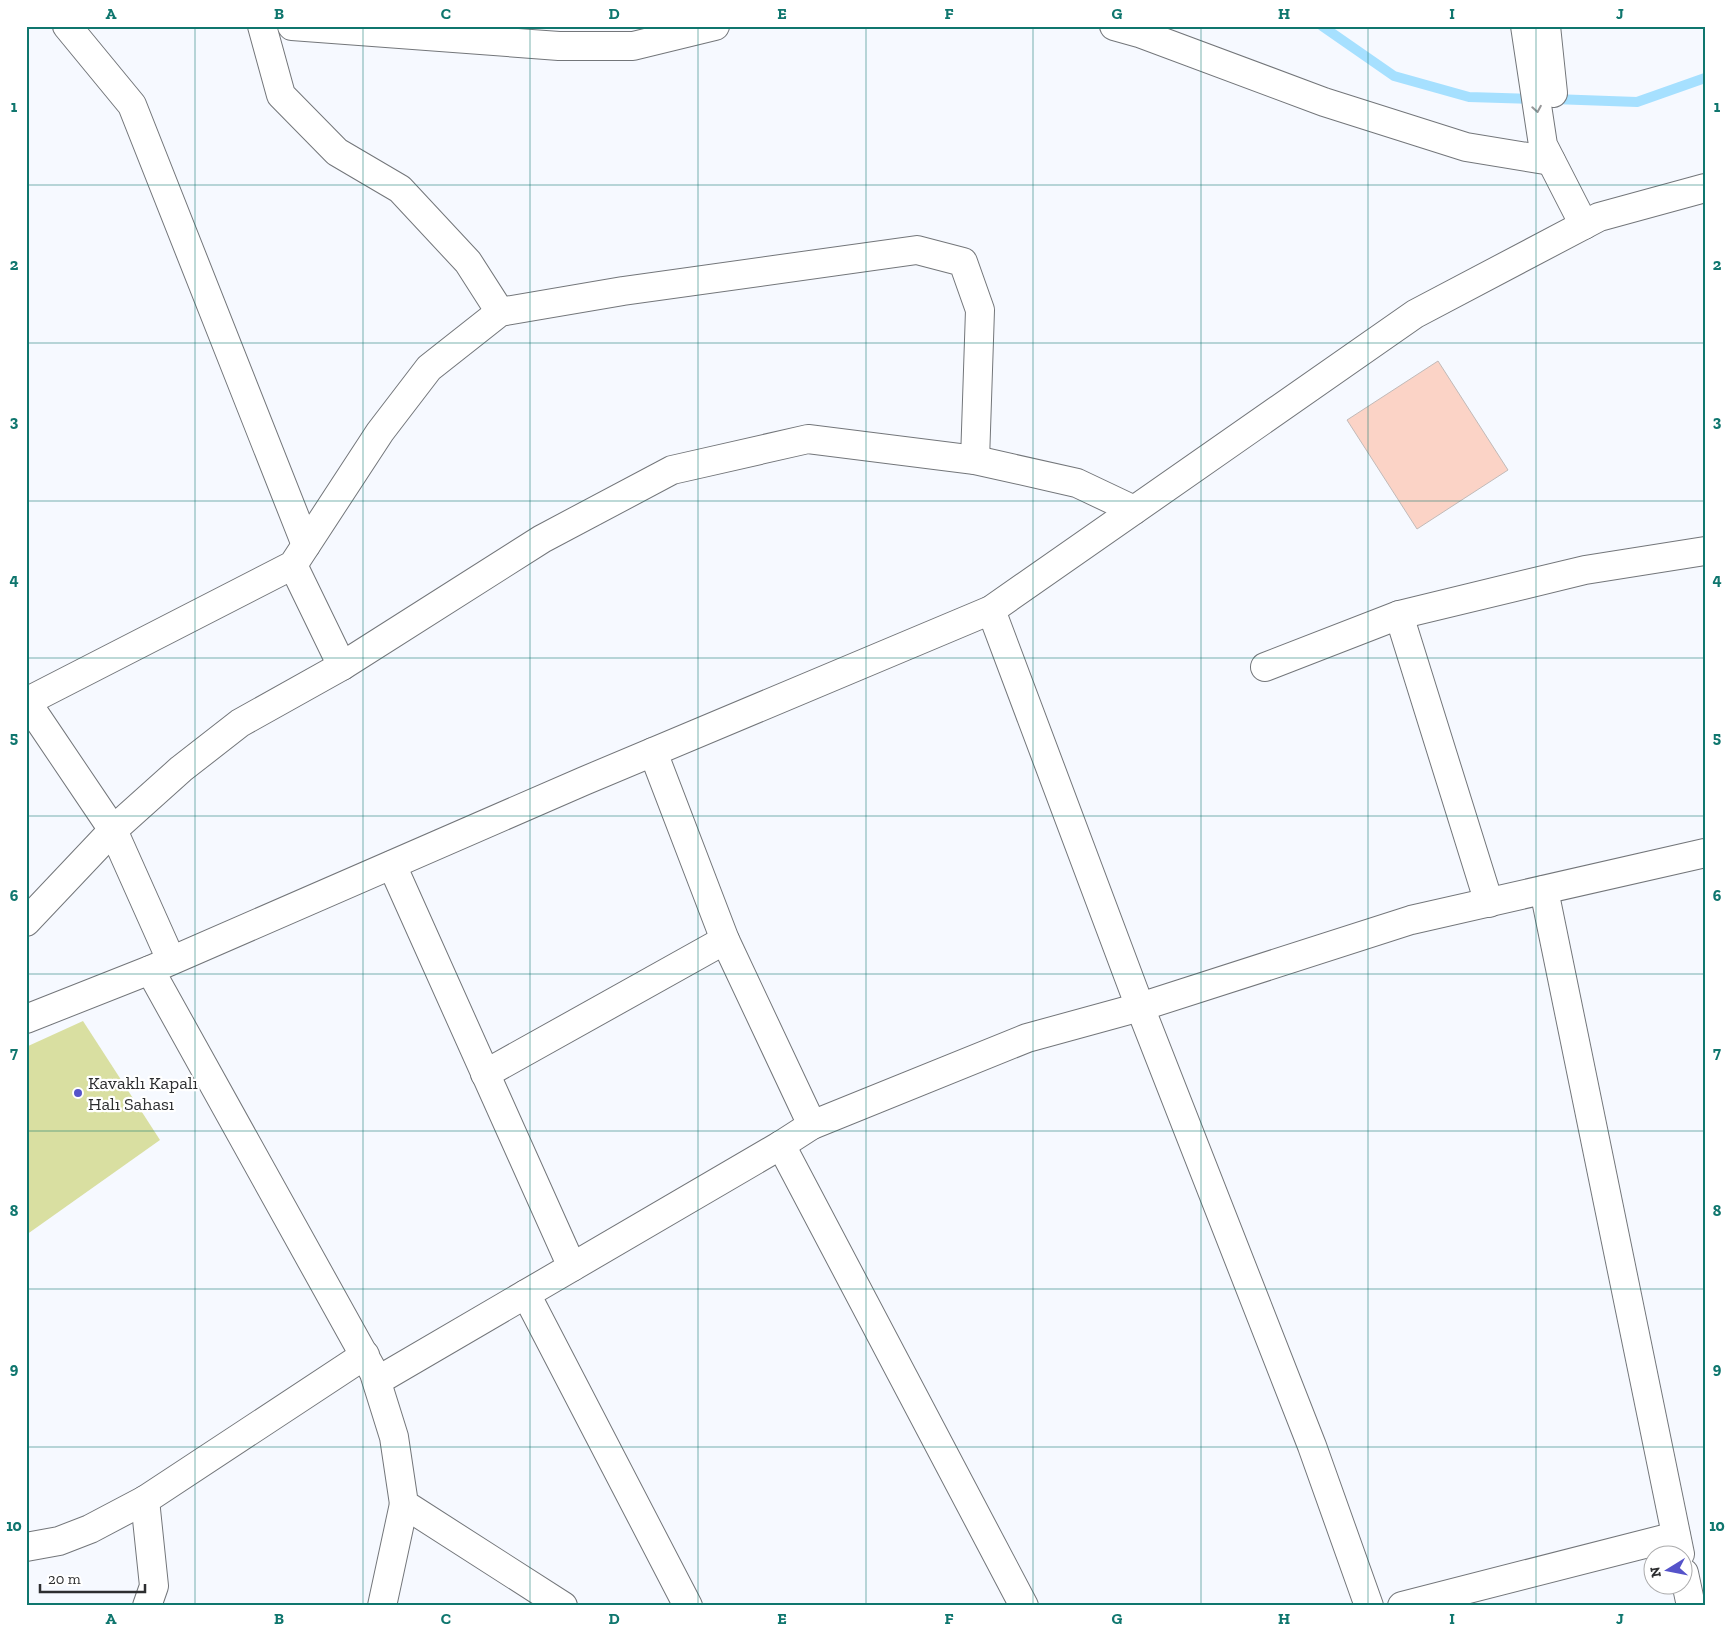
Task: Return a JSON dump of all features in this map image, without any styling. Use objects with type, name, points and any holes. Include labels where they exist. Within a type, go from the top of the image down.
[{"type":"street","points":[[67,26],[132,105],[342,666]]},
{"type":"street","points":[[262,26],[282,95],[337,152],[400,190],[468,262],[500,312]]},
{"type":"street","points":[[292,26],[558,46],[633,46],[715,26]]},
{"type":"street","points":[[1114,26],[1138,33],[1324,102],[1466,148],[1552,150]]},
{"type":"street","points":[[1525,26],[1540,74],[1552,150],[1591,221]]},
{"type":"street","points":[[1540,74],[1546,26]]},
{"type":"street","points":[[26,1019],[160,965],[653,752],[991,610],[1415,314],[1591,221],[1705,188]]},
{"type":"street","points":[[382,1606],[404,1504],[394,1437],[377,1381],[160,965],[113,830],[26,701],[299,555],[380,432],[429,368],[500,312],[623,291],[917,250],[963,262],[980,310],[975,460]]},
{"type":"street","points":[[26,922],[113,830],[181,769],[240,723],[342,666],[542,539],[672,470],[808,438],[975,460],[1077,483],[1134,510]]},
{"type":"street","points":[[1265,667],[1398,615],[1585,570],[1705,551]]},
{"type":"street","points":[[991,610],[1140,1008],[1312,1446],[1369,1606]]},
{"type":"street","points":[[1398,615],[1488,903]]},
{"type":"street","points":[[653,752],[725,940],[812,1125]]},
{"type":"street","points":[[377,1381],[782,1145],[812,1125],[1027,1038],[1140,1008],[1411,920],[1705,852]]},
{"type":"street","points":[[392,865],[572,1267]]},
{"type":"street","points":[[1544,890],[1678,1544]]},
{"type":"street","points":[[485,1074],[725,940]]},
{"type":"street","points":[[782,1145],[1024,1606]]},
{"type":"street","points":[[526,1294],[688,1606]]},
{"type":"street","points":[[26,1547],[59,1541],[90,1529],[145,1500],[365,1355]]},
{"type":"street","points":[[145,1500],[154,1586],[148,1606]]},
{"type":"street","points":[[404,1504],[563,1606]]},
{"type":"street","points":[[1402,1606],[1644,1553]]},
{"type":"green space","name":"Kavaklı Kapalı Halı Sahası","points":[[83,1021],[160,1140],[26,1235],[26,1047]]},
{"type":"building","points":[[1438,361],[1508,470],[1417,529],[1347,420]]},
{"type":"waterway","points":[[1322,26],[1394,76],[1469,97],[1536,99]]},
{"type":"waterway","points":[[1553,99],[1637,102],[1705,78]]},
{"type":"place","name":"Kavaklı Kapalı Halı Sahası","points":[[78,1093]]}]
